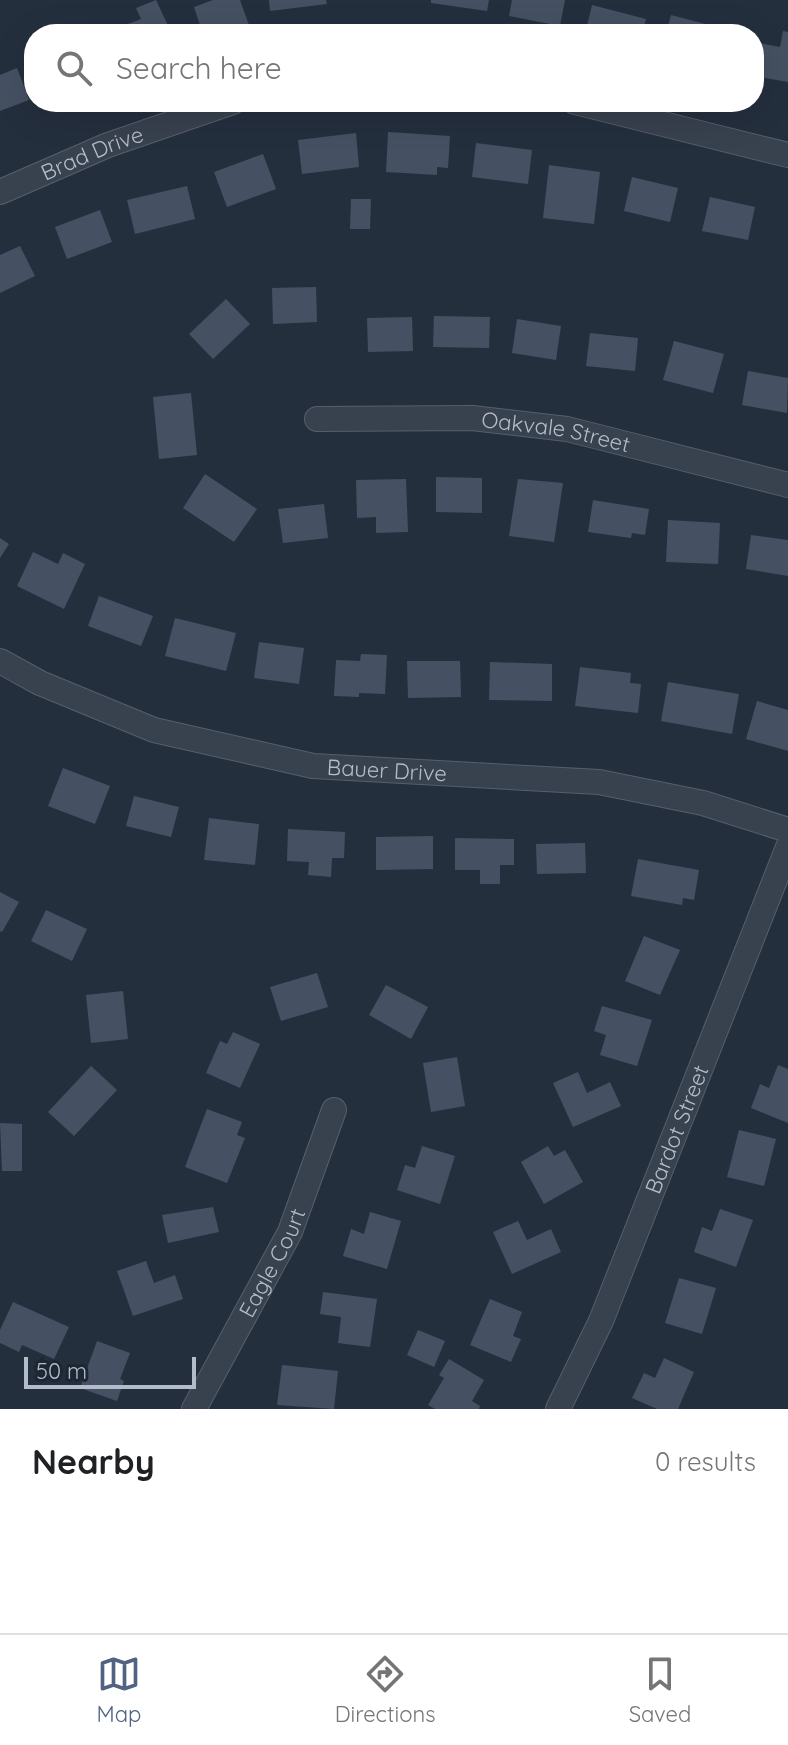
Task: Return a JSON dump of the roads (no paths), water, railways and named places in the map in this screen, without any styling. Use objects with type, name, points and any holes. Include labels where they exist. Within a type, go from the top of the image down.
[{"type":"street","name":"Brad Drive","points":[[0,192],[108,145],[204,112]]},
{"type":"street","points":[[615,112],[788,155]]},
{"type":"street","name":"Oakvale Street","points":[[317,419],[472,418],[567,429],[788,485]]},
{"type":"street","name":"Bauer Drive","points":[[0,661],[40,683],[154,730],[313,766],[599,782],[703,803],[788,830]]},
{"type":"street","name":"Bardot Street","points":[[558,1409],[601,1321],[788,847]]},
{"type":"street","name":"Eagle Court","points":[[194,1409],[290,1232],[334,1110]]}]
